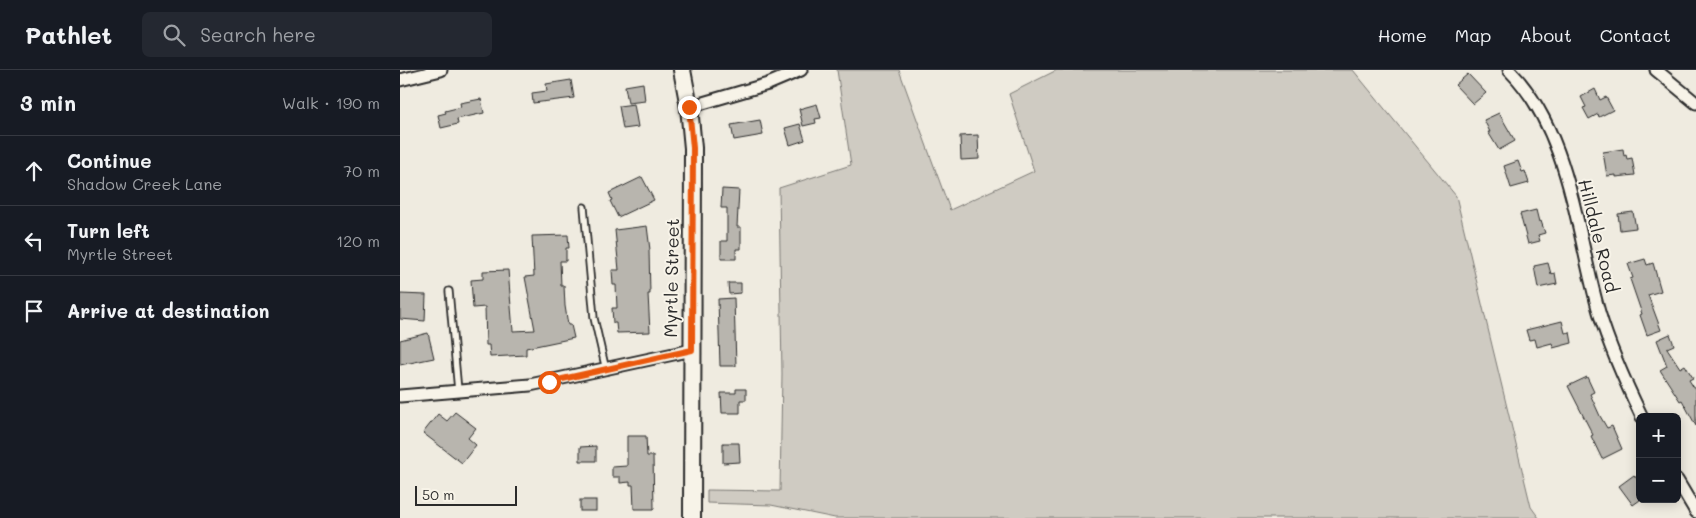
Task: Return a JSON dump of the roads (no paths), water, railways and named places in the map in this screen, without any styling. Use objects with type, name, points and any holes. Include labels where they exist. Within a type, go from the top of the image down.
[{"type":"street","points":[[400,80],[441,70]]},
{"type":"street","name":"Myrtle Street","points":[[682,70],[689,107],[693,148],[692,518]]},
{"type":"street","points":[[689,107],[768,84],[801,70]]},
{"type":"street","name":"Hilldale Road","points":[[1509,70],[1536,104],[1549,127],[1565,175],[1599,311],[1612,352],[1640,413]]},
{"type":"street","points":[[1656,70],[1696,103]]},
{"type":"street","points":[[400,396],[530,385],[692,350]]},
{"type":"street","points":[[1681,487],[1696,512]]},
{"type":"lane","points":[[584,207],[594,318],[606,370]]},
{"type":"lane","points":[[449,291],[458,391]]}]
